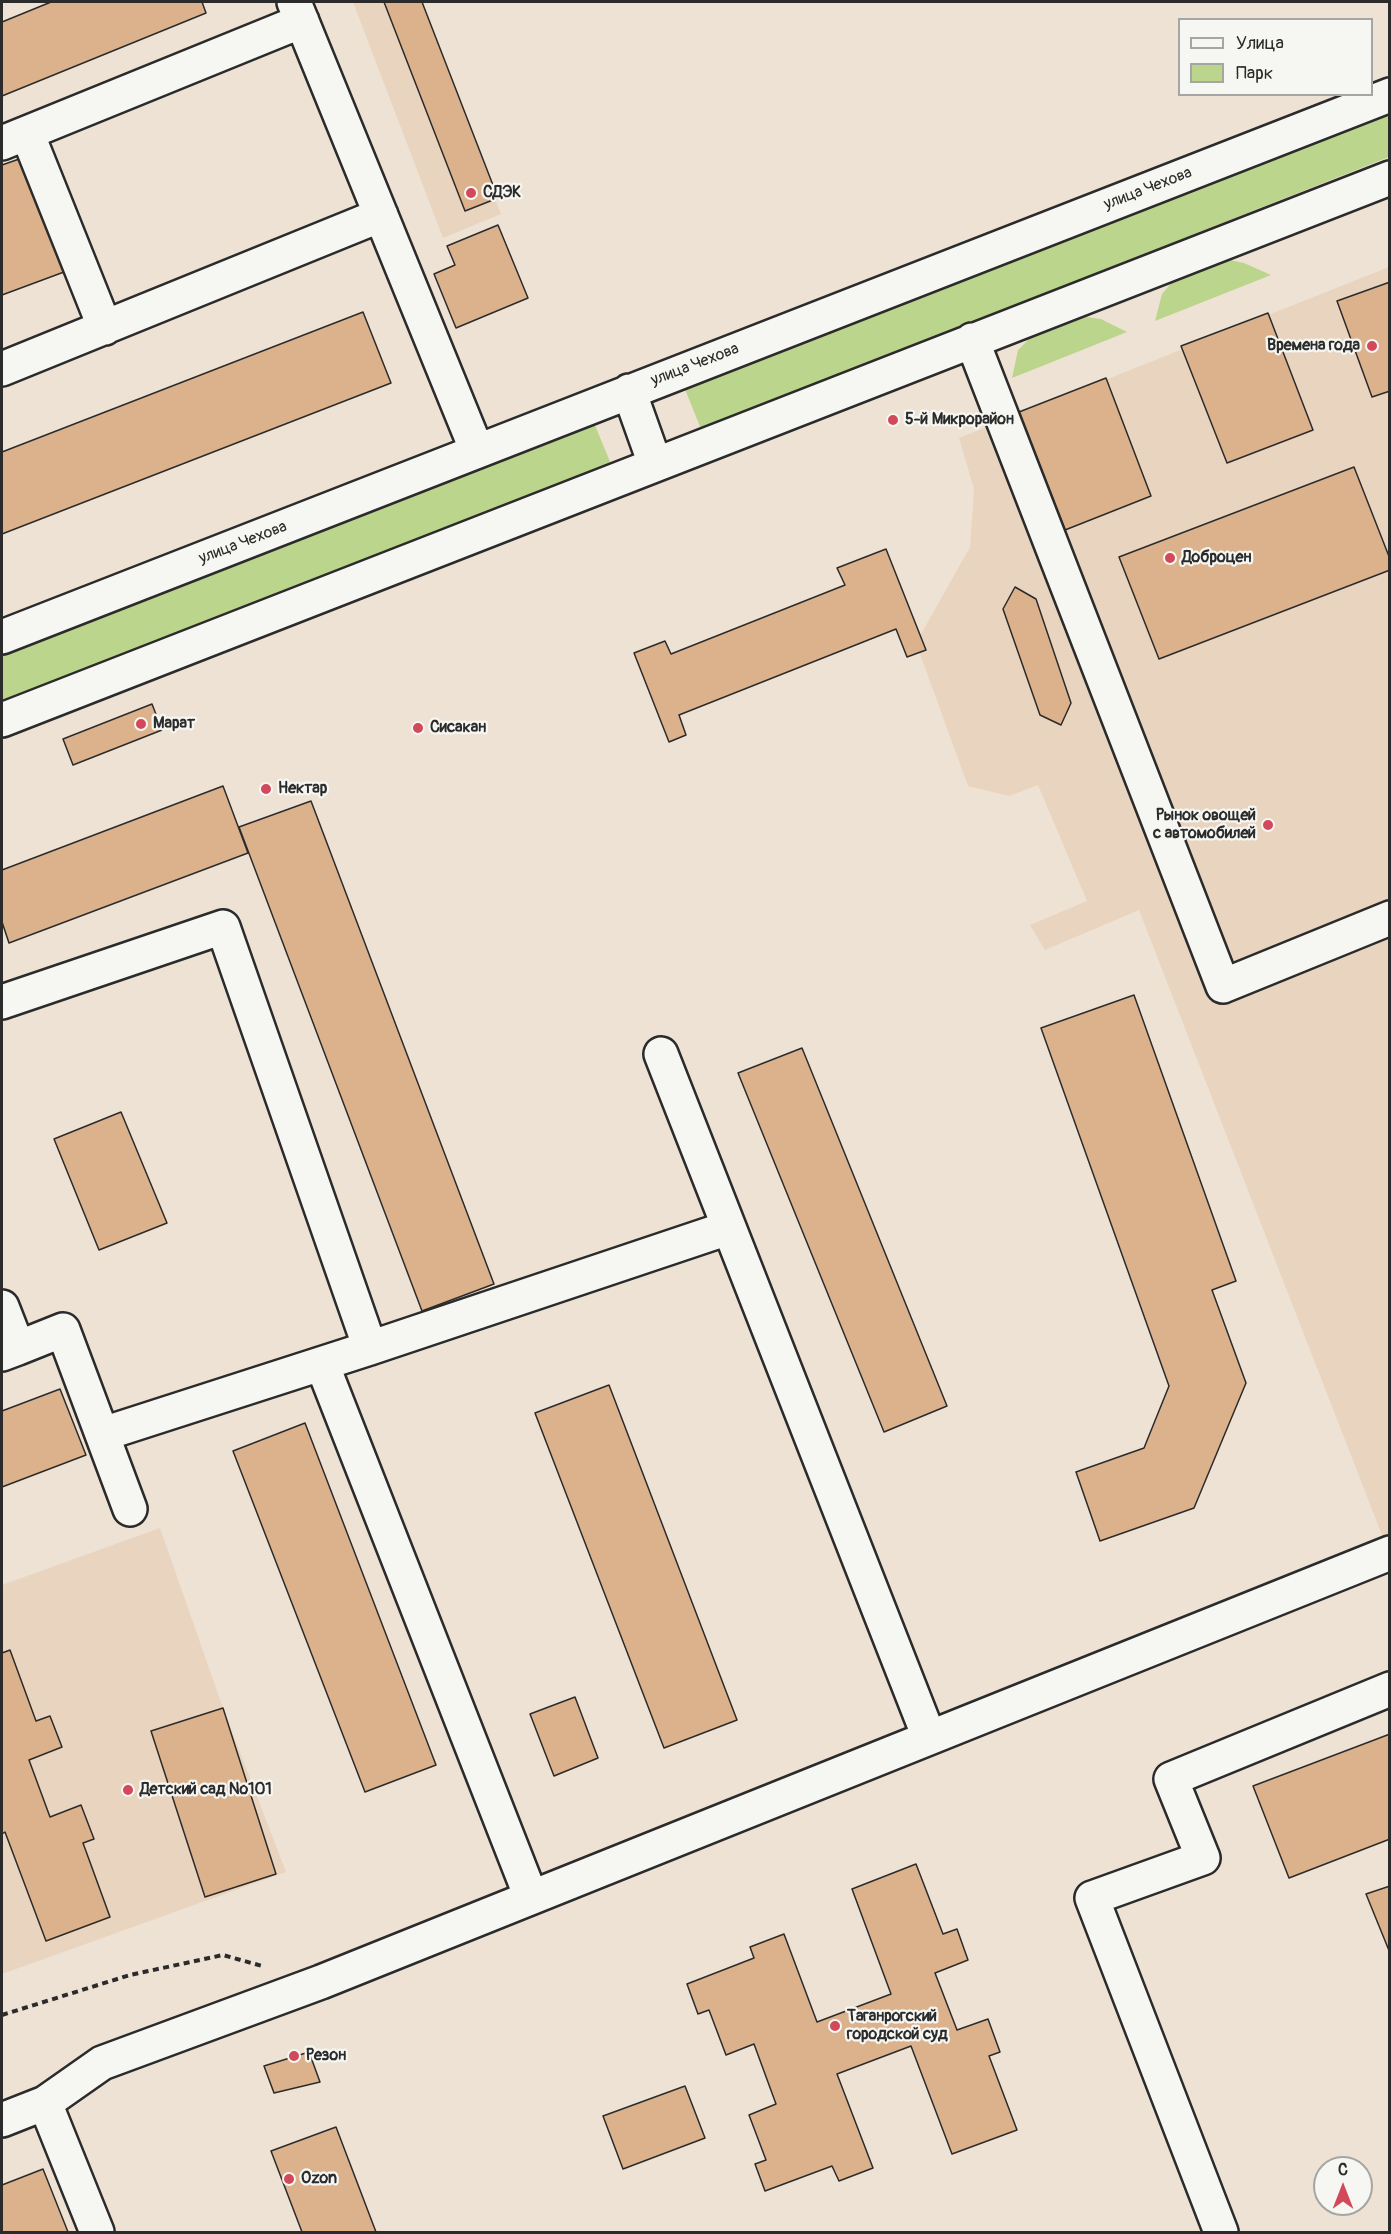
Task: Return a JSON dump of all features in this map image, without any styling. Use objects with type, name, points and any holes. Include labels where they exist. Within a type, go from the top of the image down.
[{"type":"street","points":[[105,328],[14,138],[298,11],[477,451]]},
{"type":"street","name":"улица Чехова","points":[[2,638],[1389,95]]},
{"type":"street","points":[[2,720],[1389,178]]},
{"type":"street","points":[[2,369],[381,215]]},
{"type":"street","points":[[972,340],[1223,986],[1389,918]]},
{"type":"street","points":[[629,391],[655,464]]},
{"type":"street","points":[[2,1002],[223,927],[370,1348]]},
{"type":"street","points":[[661,1054],[929,1737]]},
{"type":"street","points":[[103,1434],[370,1348],[728,1228]]},
{"type":"street","points":[[2,1307],[10,1351],[63,1330],[130,1509]]},
{"type":"street","points":[[321,1364],[531,1898]]},
{"type":"street","points":[[2,2120],[45,2103],[102,2063],[321,1982],[1389,1552]]},
{"type":"street","points":[[1221,2232],[1092,1898],[1203,1858],[1171,1779],[1389,1689]]},
{"type":"street","points":[[45,2103],[97,2232]]},
{"type":"path","points":[[2,2015],[130,1974],[223,1955],[267,1967]]},
{"type":"shaded area","points":[[353,2],[420,2],[501,214],[443,238]]},
{"type":"shaded area","points":[[1389,267],[1389,1547],[1387,1548],[1139,910],[1045,950],[1030,925],[1087,901],[1038,785],[1009,796],[968,786],[916,643],[970,547],[974,489],[959,438]]},
{"type":"shaded area","name":"Детский сад №101","points":[[160,1528],[223,1708],[286,1872],[2,1974],[2,1585]]},
{"type":"green space","points":[[1389,109],[1389,157],[701,429],[684,387]]},
{"type":"green space","points":[[1230,260],[1244,263],[1271,275],[1155,321],[1162,294],[1173,281]]},
{"type":"green space","points":[[1086,317],[1101,319],[1127,332],[1012,378],[1018,350],[1030,338]]},
{"type":"green space","points":[[594,423],[611,464],[2,701],[2,654]]},
{"type":"building","points":[[51,2],[202,2],[206,13],[2,96],[2,22]]},
{"type":"building","points":[[384,2],[422,2],[498,198],[465,211]]},
{"type":"building","points":[[22,158],[64,272],[2,295],[2,165]]},
{"type":"building","points":[[498,225],[528,298],[456,328],[434,274],[455,265],[447,246]]},
{"type":"building","name":"Времена года","points":[[1390,282],[1390,391],[1372,397],[1337,301]]},
{"type":"building","points":[[363,312],[391,383],[2,534],[2,452]]},
{"type":"building","points":[[1268,313],[1313,430],[1227,463],[1181,346]]},
{"type":"building","points":[[1106,378],[1151,496],[1065,530],[1019,412]]},
{"type":"building","points":[[1354,467],[1390,559],[1390,570],[1159,659],[1119,557]]},
{"type":"building","points":[[886,549],[926,650],[907,657],[896,629],[679,715],[686,735],[669,742],[634,653],[665,641],[671,654],[845,585],[837,568]]},
{"type":"building","points":[[1015,587],[1036,599],[1071,703],[1061,725],[1040,715],[1003,609]]},
{"type":"building","points":[[152,704],[162,730],[73,765],[63,739]]},
{"type":"building","points":[[223,786],[248,853],[9,943],[2,922],[2,870]]},
{"type":"building","points":[[311,801],[494,1284],[422,1311],[239,827]]},
{"type":"building","points":[[1134,995],[1236,1281],[1212,1290],[1246,1383],[1194,1508],[1100,1541],[1076,1472],[1144,1448],[1169,1386],[1041,1028]]},
{"type":"building","points":[[802,1048],[947,1406],[884,1432],[738,1073]]},
{"type":"building","points":[[121,1112],[167,1223],[99,1250],[54,1139]]},
{"type":"building","points":[[609,1385],[737,1720],[664,1748],[535,1413]]},
{"type":"building","points":[[60,1389],[86,1455],[2,1487],[2,1411]]},
{"type":"building","points":[[305,1423],[436,1765],[365,1792],[233,1451]]},
{"type":"building","points":[[10,1650],[36,1721],[50,1716],[62,1747],[29,1760],[50,1817],[81,1805],[94,1839],[83,1843],[110,1917],[46,1941],[5,1832],[2,1834],[2,1653]]},
{"type":"building","points":[[575,1697],[598,1758],[554,1776],[530,1714]]},
{"type":"building","points":[[223,1708],[276,1874],[205,1897],[151,1731]]},
{"type":"building","points":[[1390,1734],[1390,1839],[1289,1878],[1253,1786]]},
{"type":"building","name":"Таганрогский городской суд","points":[[916,1864],[943,1934],[957,1929],[968,1960],[935,1973],[957,2030],[988,2019],[1000,2052],[989,2056],[1017,2130],[952,2154],[911,2046],[837,2074],[873,2168],[839,2181],[832,2166],[765,2191],[755,2164],[766,2160],[749,2115],[776,2104],[754,2044],[726,2055],[709,2010],[698,2014],[687,1984],[754,1958],[750,1947],[784,1934],[817,2022],[891,1994],[852,1889]]},
{"type":"building","points":[[1390,1886],[1390,1953],[1366,1894]]},
{"type":"building","points":[[309,2052],[320,2082],[274,2093],[264,2066]]},
{"type":"building","points":[[685,2086],[705,2138],[623,2169],[603,2116]]},
{"type":"building","points":[[336,2127],[376,2232],[302,2232],[271,2151]]},
{"type":"building","points":[[43,2169],[68,2232],[2,2232],[2,2185]]},
{"type":"place","name":"СДЭК","points":[[471,193]]},
{"type":"place","name":"Времена года","points":[[1372,346]]},
{"type":"place","name":"5-й Микрорайон","points":[[893,420]]},
{"type":"place","name":"Доброцен","points":[[1170,558]]},
{"type":"place","name":"Марат","points":[[141,724]]},
{"type":"place","name":"Сисакан","points":[[418,728]]},
{"type":"place","name":"Нектар","points":[[266,789]]},
{"type":"place","name":"Рынок овощей с автомобилей","points":[[1268,825]]},
{"type":"place","name":"Детский сад №101","points":[[128,1790]]},
{"type":"place","name":"Таганрогский городской суд","points":[[835,2026]]},
{"type":"place","name":"Резон","points":[[294,2056]]},
{"type":"place","name":"Ozon","points":[[289,2179]]}]
